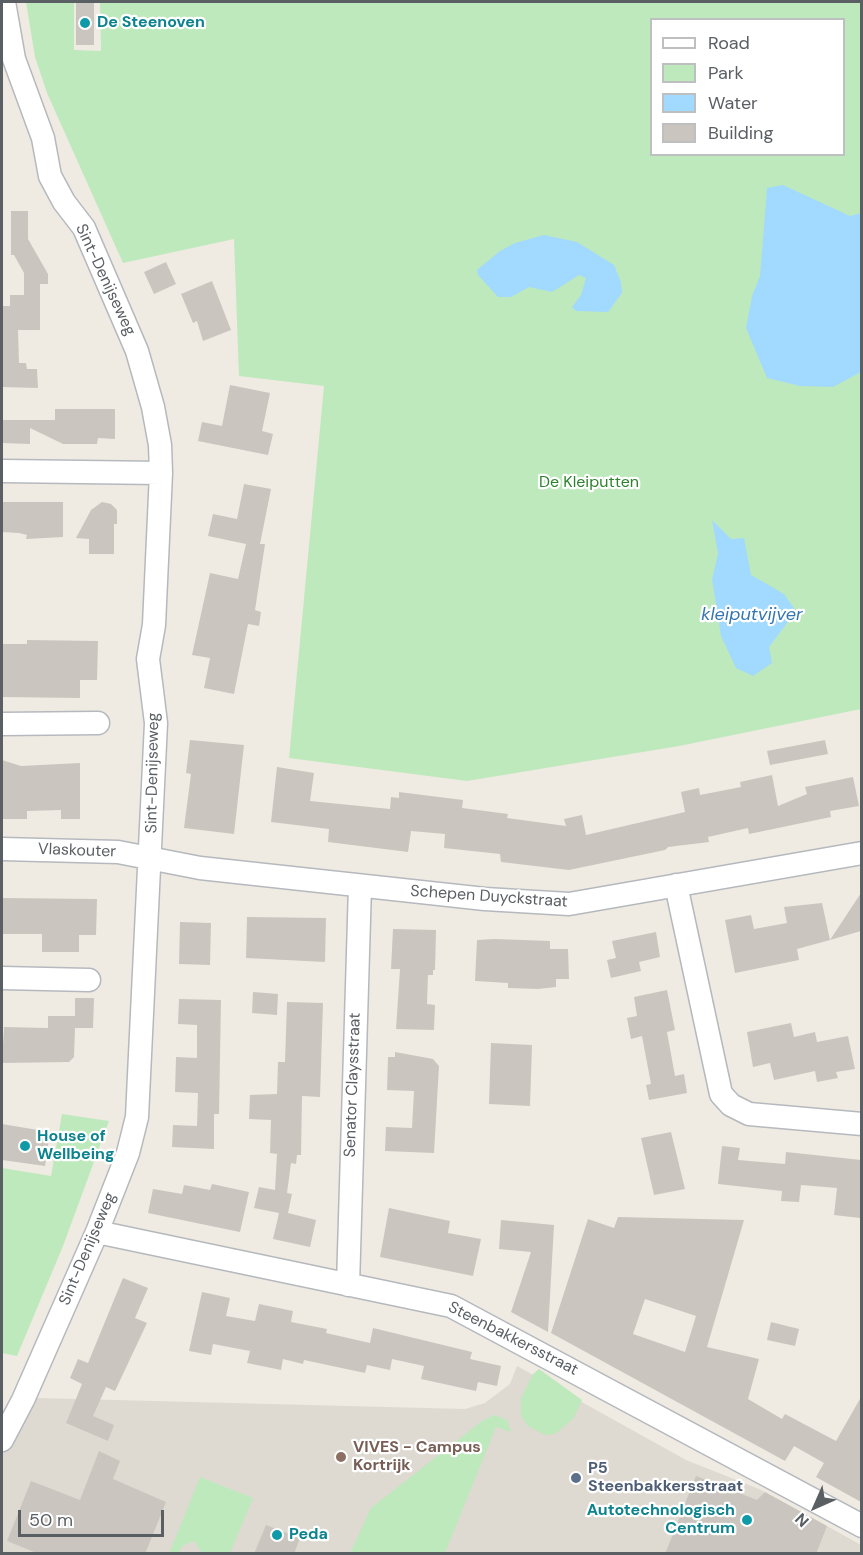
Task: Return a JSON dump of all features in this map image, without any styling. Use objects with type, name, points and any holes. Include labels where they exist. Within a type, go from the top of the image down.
[{"type":"street","name":"Sint-Denijseweg","points":[[2,1440],[23,1400],[97,1232],[128,1153],[137,1117],[156,723],[148,659],[154,625],[161,473],[160,445],[153,407],[137,351],[84,228],[64,202],[50,176],[43,138],[8,61],[4,2]]},
{"type":"street","points":[[2,471],[161,473]]},
{"type":"street","points":[[2,724],[98,723]]},
{"type":"street","name":"Vlaskouter","points":[[2,849],[118,852],[151,858]]},
{"type":"street","name":"Schepen Duyckstraat","points":[[151,858],[200,868],[360,886],[569,904],[861,853]]},
{"type":"street","points":[[676,885],[721,1094],[731,1105],[749,1114],[861,1124]]},
{"type":"street","name":"Senator Claysstraat","points":[[348,1285],[360,886]]},
{"type":"street","points":[[2,978],[89,980]]},
{"type":"street","name":"Steenbakkersstraat","points":[[97,1232],[436,1302],[468,1313],[861,1526]]},
{"type":"shaded area","name":"VIVES - Campus Kortrijk","points":[[517,1366],[686,1460],[759,1489],[861,1545],[861,1553],[2,1553],[2,1453],[37,1398],[465,1409],[485,1403],[510,1384]]},
{"type":"green space","name":"De Kleiputten","points":[[26,2],[74,2],[74,50],[101,51],[100,2],[861,2],[861,709],[679,746],[467,781],[289,758],[324,386],[239,376],[234,239],[123,263],[47,93],[35,57]]},
{"type":"green space","points":[[62,1114],[109,1121],[63,1246],[17,1356],[2,1353],[2,1168],[51,1176]]},
{"type":"green space","points":[[539,1369],[582,1400],[573,1419],[555,1434],[545,1435],[528,1426],[521,1416],[521,1398],[533,1374]]},
{"type":"green space","points":[[494,1415],[507,1420],[511,1432],[496,1427],[445,1553],[350,1553],[371,1508],[482,1421]]},
{"type":"green space","points":[[200,1477],[253,1498],[230,1553],[202,1553],[194,1541],[182,1546],[179,1553],[169,1554]]},
{"type":"water","points":[[783,185],[850,216],[861,213],[861,372],[833,387],[800,386],[767,378],[746,328],[752,296],[760,276],[767,188]]},
{"type":"water","points":[[544,235],[577,242],[614,265],[621,282],[622,293],[608,312],[576,311],[572,307],[581,295],[586,278],[579,275],[552,292],[529,287],[511,297],[498,297],[478,275],[477,270],[500,251],[515,243]]},
{"type":"water","name":"kleiputvijver","points":[[712,520],[731,539],[744,538],[751,575],[784,594],[796,611],[769,647],[772,663],[753,676],[736,668],[721,636],[712,579],[718,554]]},
{"type":"building","name":"De Steenoven","points":[[76,2],[94,2],[94,45],[76,45]]},
{"type":"building","points":[[11,211],[28,211],[28,239],[48,274],[48,284],[40,284],[40,330],[18,330],[19,363],[26,363],[27,369],[37,369],[38,388],[2,387],[2,306],[10,306],[10,295],[24,295],[24,273],[14,255],[11,255]]},
{"type":"building","points":[[166,262],[176,284],[154,294],[144,272]]},
{"type":"building","points":[[212,281],[231,330],[203,341],[197,321],[193,323],[181,294]]},
{"type":"building","points":[[230,385],[270,393],[262,431],[273,434],[268,455],[198,441],[202,422],[222,426]]},
{"type":"building","points":[[55,409],[115,409],[115,439],[98,438],[97,444],[63,444],[30,428],[30,444],[2,443],[2,420],[55,420]]},
{"type":"building","points":[[244,484],[271,489],[260,544],[265,544],[255,610],[261,612],[259,626],[248,624],[234,694],[204,688],[210,658],[192,655],[210,573],[238,579],[246,544],[208,536],[213,514],[237,519]]},
{"type":"building","points":[[2,502],[63,502],[63,537],[26,539],[27,535],[2,532]]},
{"type":"building","points":[[102,502],[111,504],[117,510],[117,524],[114,524],[114,554],[89,554],[89,539],[76,538],[91,510]]},
{"type":"building","points":[[27,640],[98,641],[97,680],[80,680],[80,698],[2,697],[2,644],[27,644]]},
{"type":"building","points":[[190,740],[244,745],[234,834],[184,828],[191,774],[186,773]]},
{"type":"building","points":[[825,740],[828,754],[770,765],[767,751]]},
{"type":"building","points":[[2,760],[21,766],[80,763],[80,819],[61,819],[61,810],[27,811],[27,819],[2,819]]},
{"type":"building","points":[[277,767],[314,773],[310,801],[390,809],[391,797],[399,798],[399,792],[463,800],[462,808],[508,814],[507,818],[566,826],[564,819],[582,815],[586,835],[685,812],[681,792],[699,788],[700,795],[741,787],[740,782],[772,775],[778,806],[807,794],[805,787],[853,777],[859,806],[830,811],[831,817],[749,834],[748,828],[708,837],[709,842],[668,847],[665,850],[569,870],[501,862],[500,854],[444,848],[445,834],[411,831],[408,852],[328,842],[329,829],[271,822]]},
{"type":"building","points":[[861,893],[861,931],[830,940]]},
{"type":"building","points":[[2,898],[97,899],[96,935],[79,935],[79,952],[42,952],[42,934],[2,934]]},
{"type":"building","points":[[822,903],[830,940],[797,949],[799,960],[735,973],[725,920],[751,915],[754,929],[787,923],[784,907]]},
{"type":"building","points":[[247,917],[326,918],[325,962],[246,958]]},
{"type":"building","points":[[180,922],[211,923],[210,965],[179,964]]},
{"type":"building","points":[[393,929],[436,930],[435,970],[433,970],[433,975],[428,975],[427,1004],[435,1005],[434,1030],[396,1029],[400,969],[391,969]]},
{"type":"building","points":[[656,932],[660,957],[639,962],[641,971],[611,978],[607,960],[616,958],[612,941]]},
{"type":"building","points":[[477,940],[550,941],[550,949],[568,949],[569,979],[556,979],[556,987],[538,989],[508,988],[508,983],[475,981]]},
{"type":"building","points":[[667,990],[675,1030],[667,1032],[675,1076],[684,1074],[687,1093],[649,1100],[646,1085],[651,1084],[642,1036],[631,1039],[627,1018],[637,1016],[634,997]]},
{"type":"building","points":[[253,992],[278,994],[277,1015],[252,1013]]},
{"type":"building","points":[[75,998],[94,998],[93,1028],[75,1028],[74,1057],[69,1062],[2,1063],[4,1027],[48,1028],[48,1016],[75,1016]]},
{"type":"building","points":[[179,999],[221,1000],[219,1114],[214,1114],[214,1149],[172,1147],[173,1125],[197,1126],[198,1093],[175,1092],[176,1057],[197,1058],[197,1025],[178,1024]]},
{"type":"building","points":[[287,1002],[323,1003],[320,1097],[302,1096],[301,1155],[297,1155],[296,1164],[291,1163],[287,1193],[292,1194],[288,1213],[316,1220],[310,1247],[273,1239],[279,1213],[254,1208],[259,1187],[275,1190],[277,1154],[270,1153],[271,1120],[249,1119],[250,1095],[277,1094],[278,1062],[285,1062]]},
{"type":"building","points":[[791,1023],[794,1037],[815,1032],[817,1042],[848,1036],[855,1069],[836,1072],[838,1078],[817,1082],[815,1071],[774,1080],[770,1063],[753,1067],[747,1032]]},
{"type":"building","points":[[491,1043],[532,1045],[530,1106],[489,1104]]},
{"type":"building","points":[[395,1052],[433,1059],[439,1066],[434,1153],[385,1151],[386,1127],[412,1128],[414,1091],[387,1090],[388,1057],[395,1057]]},
{"type":"building","name":"House of Wellbeing","points":[[2,1124],[50,1132],[45,1166],[2,1160]]},
{"type":"building","points":[[671,1132],[685,1189],[654,1195],[641,1138]]},
{"type":"building","points":[[722,1146],[740,1148],[738,1160],[785,1164],[786,1152],[861,1160],[860,1218],[834,1215],[837,1188],[801,1185],[799,1202],[781,1201],[782,1191],[718,1184]]},
{"type":"building","points":[[212,1184],[249,1192],[240,1232],[148,1213],[153,1189],[182,1194],[184,1185],[210,1190]]},
{"type":"building","points":[[389,1208],[450,1221],[448,1233],[481,1239],[473,1276],[380,1257]]},
{"type":"building","points":[[618,1217],[744,1220],[707,1347],[759,1359],[748,1399],[782,1419],[785,1414],[836,1441],[861,1397],[861,1502],[816,1477],[824,1463],[794,1446],[785,1461],[551,1333],[588,1219],[614,1228]],"holes":[[[645,1299],[696,1316],[685,1352],[633,1334]]]},
{"type":"building","points":[[501,1220],[554,1225],[548,1332],[511,1312],[531,1252],[499,1249]]},
{"type":"building","points":[[123,1278],[148,1288],[135,1318],[147,1323],[115,1391],[106,1387],[93,1416],[114,1425],[108,1441],[66,1423],[82,1384],[70,1378],[78,1359],[88,1363]]},
{"type":"building","points":[[202,1292],[230,1298],[226,1316],[255,1321],[259,1304],[293,1311],[291,1322],[327,1329],[326,1333],[370,1343],[373,1328],[472,1352],[470,1359],[501,1366],[497,1386],[478,1382],[476,1391],[421,1379],[424,1366],[392,1359],[390,1370],[367,1365],[365,1373],[304,1360],[303,1364],[283,1359],[281,1370],[247,1363],[250,1351],[213,1344],[211,1355],[189,1351]]},
{"type":"building","points":[[771,1322],[799,1329],[795,1346],[767,1340]]},
{"type":"building","points":[[99,1451],[120,1461],[113,1479],[166,1502],[145,1554],[39,1554],[7,1541],[31,1481],[80,1500]]},
{"type":"building","name":"Autotechnologisch Centrum","points":[[696,1476],[757,1500],[765,1492],[827,1526],[816,1554],[665,1554]]},
{"type":"building","name":"Peda","points":[[266,1525],[300,1538],[294,1554],[254,1554]]},
{"type":"place","name":"De Steenoven","points":[[85,23]]},
{"type":"place","name":"House of Wellbeing","points":[[25,1146]]},
{"type":"place","name":"VIVES - Campus Kortrijk","points":[[341,1457]]},
{"type":"place","name":"P5 Steenbakkersstraat","points":[[576,1478]]},
{"type":"place","name":"Autotechnologisch Centrum","points":[[747,1520]]},
{"type":"place","name":"Peda","points":[[277,1535]]}]
